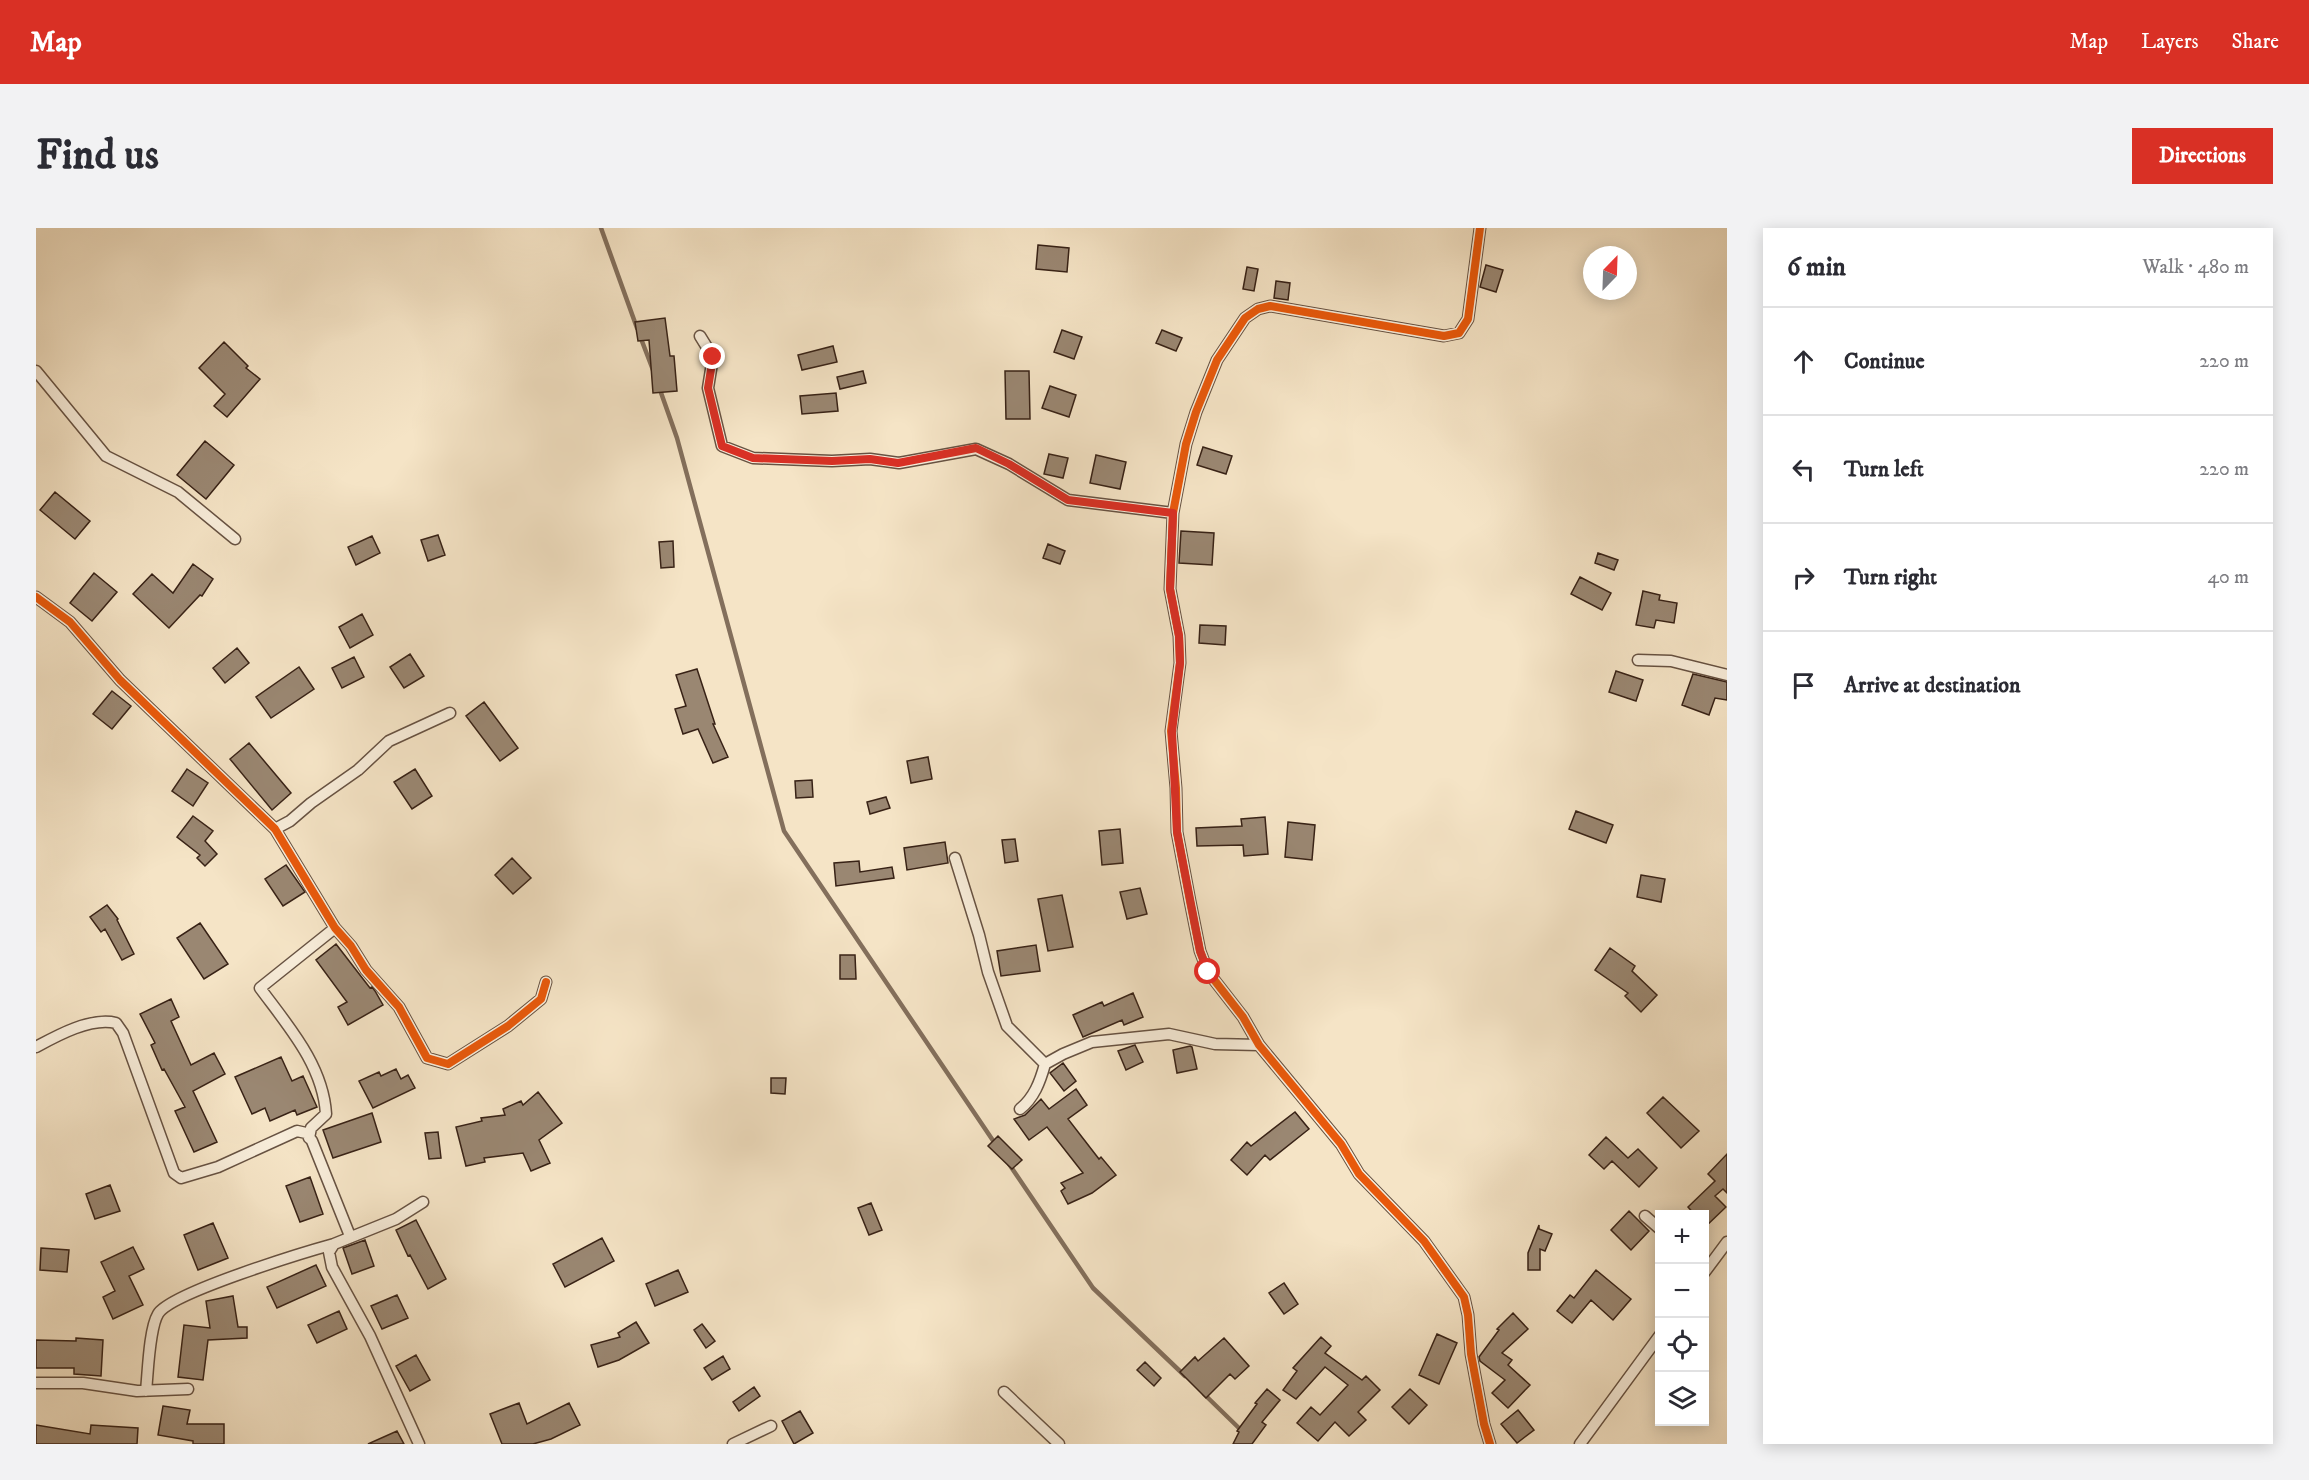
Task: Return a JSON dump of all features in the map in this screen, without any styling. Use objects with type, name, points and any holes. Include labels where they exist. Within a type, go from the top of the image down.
[{"type":"street","points":[[1480,228],[1468,319],[1459,333],[1444,336],[1270,306],[1258,309],[1245,318],[1217,360],[1186,444],[1173,513],[1170,589],[1179,636],[1180,663],[1172,732],[1177,832],[1200,951],[1208,972],[1243,1017],[1259,1045],[1341,1144],[1359,1174],[1424,1241],[1464,1297],[1471,1354],[1490,1444]]},
{"type":"street","points":[[699,336],[713,357],[708,388],[722,446],[753,458],[832,461],[870,459],[898,463],[976,448],[1009,464],[1068,500],[1173,513]]},
{"type":"street","points":[[36,371],[106,456],[178,492],[235,539]]},
{"type":"street","points":[[36,597],[70,622],[120,680],[275,829],[335,928],[351,946],[366,970],[399,1007],[427,1058],[448,1064],[508,1026],[541,999],[546,982]]},
{"type":"street","points":[[1638,660],[1671,661],[1727,675]]},
{"type":"street","points":[[275,829],[290,821],[351,775],[389,741],[450,713]]},
{"type":"street","points":[[955,858],[979,934],[987,972],[1007,1026],[1045,1064]]},
{"type":"street","points":[[309,1138],[311,1128],[326,1114],[325,1099],[308,1055],[260,988],[335,928]]},
{"type":"street","points":[[36,1047],[71,1031],[104,1020],[116,1023],[123,1033],[174,1173],[181,1178],[218,1167],[297,1131],[306,1133],[350,1236]]},
{"type":"street","points":[[1020,1109],[1029,1102],[1040,1081],[1045,1064],[1062,1054],[1092,1042],[1169,1034],[1215,1044],[1259,1045]]},
{"type":"street","points":[[146,1391],[153,1326],[158,1312],[172,1302],[244,1272],[334,1244],[396,1219],[423,1202]]},
{"type":"street","points":[[1645,1215],[1655,1224]]},
{"type":"street","points":[[1709,1265],[1727,1242]]},
{"type":"street","points":[[334,1244],[330,1252],[332,1267],[370,1336],[419,1444]]},
{"type":"street","points":[[1580,1444],[1655,1341]]},
{"type":"street","points":[[36,1383],[83,1383],[146,1391],[188,1389]]},
{"type":"street","points":[[1004,1392],[1059,1444]]},
{"type":"street","points":[[733,1444],[771,1426]]},
{"type":"building","points":[[1038,245],[1069,248],[1067,272],[1036,269]]},
{"type":"building","points":[[1486,265],[1503,270],[1496,292],[1480,287]]},
{"type":"building","points":[[1247,267],[1258,269],[1254,291],[1243,289]]},
{"type":"building","points":[[1276,281],[1290,283],[1288,300],[1274,298]]},
{"type":"building","points":[[665,318],[670,356],[674,356],[677,391],[653,393],[649,340],[638,341],[635,322]]},
{"type":"building","points":[[1062,330],[1082,337],[1074,359],[1054,352]]},
{"type":"building","points":[[1162,330],[1182,338],[1176,351],[1156,343]]},
{"type":"building","points":[[224,342],[248,366],[246,368],[260,379],[227,417],[214,406],[225,394],[199,368]]},
{"type":"building","points":[[833,346],[837,362],[802,370],[798,355]]},
{"type":"building","points":[[863,371],[866,383],[840,389],[837,377]]},
{"type":"building","points":[[1005,371],[1029,371],[1030,419],[1006,419]]},
{"type":"building","points":[[1050,386],[1076,395],[1069,417],[1042,408]]},
{"type":"building","points":[[836,393],[838,411],[802,414],[800,396]]},
{"type":"building","points":[[205,441],[234,465],[206,499],[177,475]]},
{"type":"building","points":[[1203,447],[1232,456],[1226,474],[1197,465]]},
{"type":"building","points":[[1049,454],[1068,458],[1063,478],[1044,474]]},
{"type":"building","points":[[1096,455],[1126,462],[1120,489],[1090,483]]},
{"type":"building","points":[[55,492],[90,521],[75,539],[40,510]]},
{"type":"building","points":[[1181,531],[1214,533],[1212,565],[1179,563]]},
{"type":"building","points":[[438,535],[445,555],[428,561],[421,540]]},
{"type":"building","points":[[372,536],[380,553],[356,565],[348,547]]},
{"type":"building","points":[[673,541],[674,567],[661,568],[659,542]]},
{"type":"building","points":[[1048,544],[1065,551],[1060,564],[1043,558]]},
{"type":"building","points":[[1598,553],[1618,560],[1614,570],[1595,563]]},
{"type":"building","points":[[193,564],[213,579],[202,596],[200,595],[169,628],[133,594],[152,574],[173,593]]},
{"type":"building","points":[[94,573],[117,592],[92,621],[70,603]]},
{"type":"building","points":[[1580,577],[1611,593],[1602,610],[1571,594]]},
{"type":"building","points":[[1643,591],[1660,595],[1659,600],[1677,603],[1674,623],[1656,620],[1654,628],[1636,625]]},
{"type":"building","points":[[362,614],[373,635],[350,648],[339,627]]},
{"type":"building","points":[[1200,625],[1226,626],[1225,645],[1199,643]]},
{"type":"building","points":[[237,648],[249,663],[225,683],[213,668]]},
{"type":"building","points":[[410,654],[424,676],[404,688],[390,667]]},
{"type":"building","points":[[354,657],[364,677],[342,688],[332,668]]},
{"type":"building","points":[[299,667],[314,689],[271,718],[256,697]]},
{"type":"building","points":[[697,669],[715,724],[713,724],[728,757],[713,763],[698,729],[683,734],[675,709],[686,706],[676,675]]},
{"type":"building","points":[[1616,671],[1643,680],[1636,701],[1609,692]]},
{"type":"building","points":[[1693,674],[1727,682],[1727,700],[1715,698],[1709,715],[1682,705]]},
{"type":"building","points":[[112,691],[131,706],[112,729],[93,714]]},
{"type":"building","points":[[484,702],[518,748],[500,761],[466,716]]},
{"type":"building","points":[[249,743],[291,793],[272,810],[230,759]]},
{"type":"building","points":[[928,757],[932,779],[911,783],[907,761]]},
{"type":"building","points":[[187,769],[208,783],[193,806],[172,791]]},
{"type":"building","points":[[415,769],[432,796],[412,809],[394,782]]},
{"type":"building","points":[[812,780],[813,797],[796,798],[795,781]]},
{"type":"building","points":[[886,797],[890,808],[870,814],[867,802]]},
{"type":"building","points":[[1576,811],[1613,825],[1606,843],[1569,829]]},
{"type":"building","points":[[193,816],[213,831],[205,841],[217,854],[205,866],[197,858],[200,855],[177,837]]},
{"type":"building","points":[[1265,817],[1268,854],[1244,856],[1243,845],[1197,846],[1196,828],[1242,826],[1241,819]]},
{"type":"building","points":[[1288,822],[1315,825],[1312,860],[1285,857]]},
{"type":"building","points":[[1120,829],[1123,863],[1102,865],[1099,831]]},
{"type":"building","points":[[1015,839],[1018,861],[1005,863],[1002,840]]},
{"type":"building","points":[[945,842],[948,863],[907,870],[904,848]]},
{"type":"building","points":[[512,858],[531,878],[513,894],[495,875]]},
{"type":"building","points":[[859,861],[860,872],[892,867],[894,878],[836,886],[834,863]]},
{"type":"building","points":[[286,865],[305,892],[283,906],[265,879]]},
{"type":"building","points":[[1641,875],[1665,879],[1661,902],[1637,897]]},
{"type":"building","points":[[1140,888],[1147,914],[1127,919],[1120,892]]},
{"type":"building","points":[[1062,895],[1073,947],[1048,951],[1038,899]]},
{"type":"building","points":[[107,905],[118,919],[134,954],[122,960],[105,929],[101,932],[90,917]]},
{"type":"building","points":[[200,923],[228,964],[204,979],[177,938]]},
{"type":"building","points":[[336,944],[370,988],[372,987],[383,1005],[348,1025],[338,1007],[347,1002],[316,960]]},
{"type":"building","points":[[1036,945],[1040,971],[1001,976],[997,951]]},
{"type":"building","points":[[1610,948],[1635,966],[1632,971],[1657,995],[1641,1012],[1625,996],[1628,993],[1595,970]]},
{"type":"building","points":[[840,955],[855,955],[856,979],[840,979]]},
{"type":"building","points":[[1133,993],[1143,1017],[1124,1025],[1122,1020],[1083,1037],[1073,1015],[1102,1002],[1104,1006]]},
{"type":"building","points":[[171,999],[179,1017],[171,1021],[191,1065],[214,1053],[225,1074],[193,1091],[217,1142],[194,1152],[175,1111],[185,1107],[164,1069],[162,1070],[151,1045],[155,1043],[140,1014]]},
{"type":"building","points":[[1135,1045],[1143,1062],[1126,1070],[1118,1051]]},
{"type":"building","points":[[1190,1046],[1197,1069],[1177,1073],[1173,1050]]},
{"type":"building","points":[[281,1057],[292,1081],[303,1076],[317,1107],[297,1115],[295,1110],[270,1121],[265,1108],[252,1114],[235,1077]]},
{"type":"building","points":[[1063,1063],[1076,1081],[1064,1091],[1050,1073]]},
{"type":"building","points":[[396,1069],[401,1079],[408,1075],[415,1088],[373,1108],[359,1081],[379,1072],[381,1076]]},
{"type":"building","points":[[771,1078],[786,1078],[785,1094],[771,1093]]},
{"type":"building","points":[[1076,1089],[1087,1105],[1068,1119],[1099,1159],[1101,1157],[1116,1175],[1092,1193],[1068,1204],[1061,1191],[1065,1188],[1061,1183],[1083,1173],[1047,1127],[1029,1140],[1014,1119],[1025,1115],[1041,1099],[1049,1109]]},
{"type":"building","points":[[538,1092],[562,1123],[539,1140],[550,1163],[531,1171],[523,1153],[484,1158],[485,1162],[466,1166],[456,1127],[482,1121],[481,1118],[505,1115],[503,1109],[521,1101],[523,1105]]},
{"type":"building","points":[[1663,1097],[1699,1131],[1681,1148],[1647,1113]]},
{"type":"building","points":[[1295,1112],[1309,1129],[1270,1160],[1265,1155],[1247,1175],[1231,1160],[1247,1142],[1251,1146]]},
{"type":"building","points":[[372,1113],[381,1142],[333,1158],[323,1130]]},
{"type":"building","points":[[438,1132],[441,1158],[429,1159],[425,1133]]},
{"type":"building","points":[[998,1136],[1022,1160],[1012,1169],[988,1146]]},
{"type":"building","points":[[1606,1137],[1628,1158],[1638,1149],[1657,1168],[1639,1187],[1612,1161],[1604,1169],[1589,1155]]},
{"type":"building","points":[[1727,1154],[1727,1193],[1723,1189],[1715,1196],[1726,1207],[1709,1223],[1709,1210],[1691,1210],[1688,1207],[1715,1181],[1708,1174]]},
{"type":"building","points":[[310,1177],[323,1214],[300,1222],[286,1186]]},
{"type":"building","points":[[110,1185],[120,1211],[95,1219],[86,1194]]},
{"type":"building","points":[[871,1203],[882,1230],[869,1235],[858,1208]]},
{"type":"building","points":[[1629,1211],[1649,1231],[1631,1250],[1611,1230]]},
{"type":"building","points":[[416,1220],[446,1279],[428,1289],[410,1255],[408,1256],[396,1230]]},
{"type":"building","points":[[213,1223],[228,1258],[198,1270],[184,1235]]},
{"type":"building","points":[[1539,1225],[1539,1229],[1552,1234],[1545,1251],[1540,1249],[1540,1270],[1528,1270],[1528,1253]]},
{"type":"building","points":[[602,1238],[614,1261],[565,1287],[553,1264]]},
{"type":"building","points":[[365,1240],[374,1266],[352,1274],[343,1248]]},
{"type":"building","points":[[133,1247],[144,1269],[129,1276],[143,1305],[113,1319],[103,1297],[115,1291],[101,1262]]},
{"type":"building","points":[[41,1248],[69,1250],[67,1272],[40,1270]]},
{"type":"building","points":[[316,1265],[326,1286],[277,1308],[267,1287]]},
{"type":"building","points":[[678,1270],[688,1292],[655,1306],[646,1284]]},
{"type":"building","points":[[1596,1270],[1631,1299],[1613,1320],[1591,1300],[1572,1323],[1557,1311],[1570,1295],[1574,1298]]},
{"type":"building","points":[[1284,1283],[1298,1304],[1284,1314],[1269,1293]]},
{"type":"building","points":[[397,1295],[408,1318],[382,1329],[371,1306]]},
{"type":"building","points":[[233,1296],[238,1327],[247,1327],[247,1338],[208,1340],[203,1380],[178,1377],[184,1325],[210,1328],[206,1301]]},
{"type":"building","points":[[339,1311],[347,1329],[317,1343],[308,1325]]},
{"type":"building","points":[[1513,1313],[1528,1329],[1502,1353],[1512,1360],[1508,1365],[1530,1385],[1508,1408],[1492,1393],[1505,1380],[1480,1361],[1479,1357],[1499,1330],[1497,1329]]},
{"type":"building","points":[[636,1322],[649,1343],[619,1360],[598,1367],[591,1345],[620,1337],[618,1333]]},
{"type":"building","points":[[702,1324],[715,1341],[706,1348],[694,1330]]},
{"type":"building","points":[[1437,1334],[1457,1343],[1439,1384],[1419,1375]]},
{"type":"building","points":[[1321,1337],[1331,1346],[1325,1353],[1362,1380],[1366,1376],[1380,1390],[1358,1412],[1366,1420],[1349,1436],[1335,1422],[1318,1441],[1297,1423],[1311,1407],[1320,1415],[1348,1385],[1325,1367],[1296,1399],[1283,1390],[1297,1371],[1293,1368]]},
{"type":"building","points":[[76,1338],[103,1340],[101,1376],[74,1374],[74,1368],[36,1368],[36,1340],[76,1341]]},
{"type":"building","points":[[1224,1338],[1249,1366],[1235,1379],[1230,1374],[1206,1398],[1180,1372],[1195,1357],[1198,1361]]},
{"type":"building","points":[[416,1355],[430,1380],[410,1391],[396,1366]]},
{"type":"building","points":[[723,1356],[730,1369],[712,1380],[704,1368]]},
{"type":"building","points":[[1145,1362],[1161,1378],[1154,1386],[1137,1370]]},
{"type":"building","points":[[754,1387],[760,1396],[739,1411],[733,1402]]},
{"type":"building","points":[[1267,1389],[1280,1400],[1262,1422],[1266,1425],[1252,1444],[1233,1444],[1239,1432],[1237,1431]]},
{"type":"building","points":[[1410,1389],[1427,1405],[1409,1424],[1392,1407]]},
{"type":"building","points":[[519,1403],[527,1424],[569,1403],[580,1425],[551,1439],[533,1444],[502,1444],[490,1414]]},
{"type":"building","points":[[163,1406],[190,1410],[187,1424],[224,1424],[224,1444],[193,1444],[193,1441],[158,1435]]},
{"type":"building","points":[[1518,1410],[1534,1430],[1517,1443],[1501,1424]]},
{"type":"building","points":[[800,1411],[813,1433],[794,1444],[782,1421]]},
{"type":"building","points":[[36,1425],[90,1434],[91,1425],[138,1428],[137,1444],[36,1444]]},
{"type":"building","points":[[397,1431],[404,1444],[368,1444]]},
{"type":"waterway","points":[[601,228],[637,328]]},
{"type":"waterway","points":[[640,336],[653,370]]},
{"type":"waterway","points":[[659,387],[677,438],[784,831],[996,1145]]},
{"type":"waterway","points":[[1009,1164],[1093,1288],[1185,1376]]},
{"type":"waterway","points":[[1204,1394],[1243,1432]]},
{"type":"cycle path","points":[[1480,228],[1468,319],[1459,333],[1444,336],[1270,306],[1258,309],[1245,318],[1217,360],[1186,444],[1173,513],[1170,589],[1179,636],[1180,663],[1171,731],[1177,832],[1200,951],[1208,972],[1243,1017],[1259,1045],[1341,1144],[1359,1174],[1424,1241],[1464,1297],[1471,1354],[1490,1444]]},
{"type":"cycle path","points":[[36,597],[70,622],[120,680],[275,829],[335,928],[351,946],[366,970],[399,1007],[427,1058],[448,1064],[508,1026],[541,999],[546,982]]},
{"type":"route","points":[[713,357],[708,388],[722,446],[753,458],[832,461],[870,459],[898,463],[976,448],[1009,464],[1068,500],[1173,513],[1170,589],[1179,636],[1180,663],[1172,732],[1177,832],[1200,951],[1208,972]]}]
